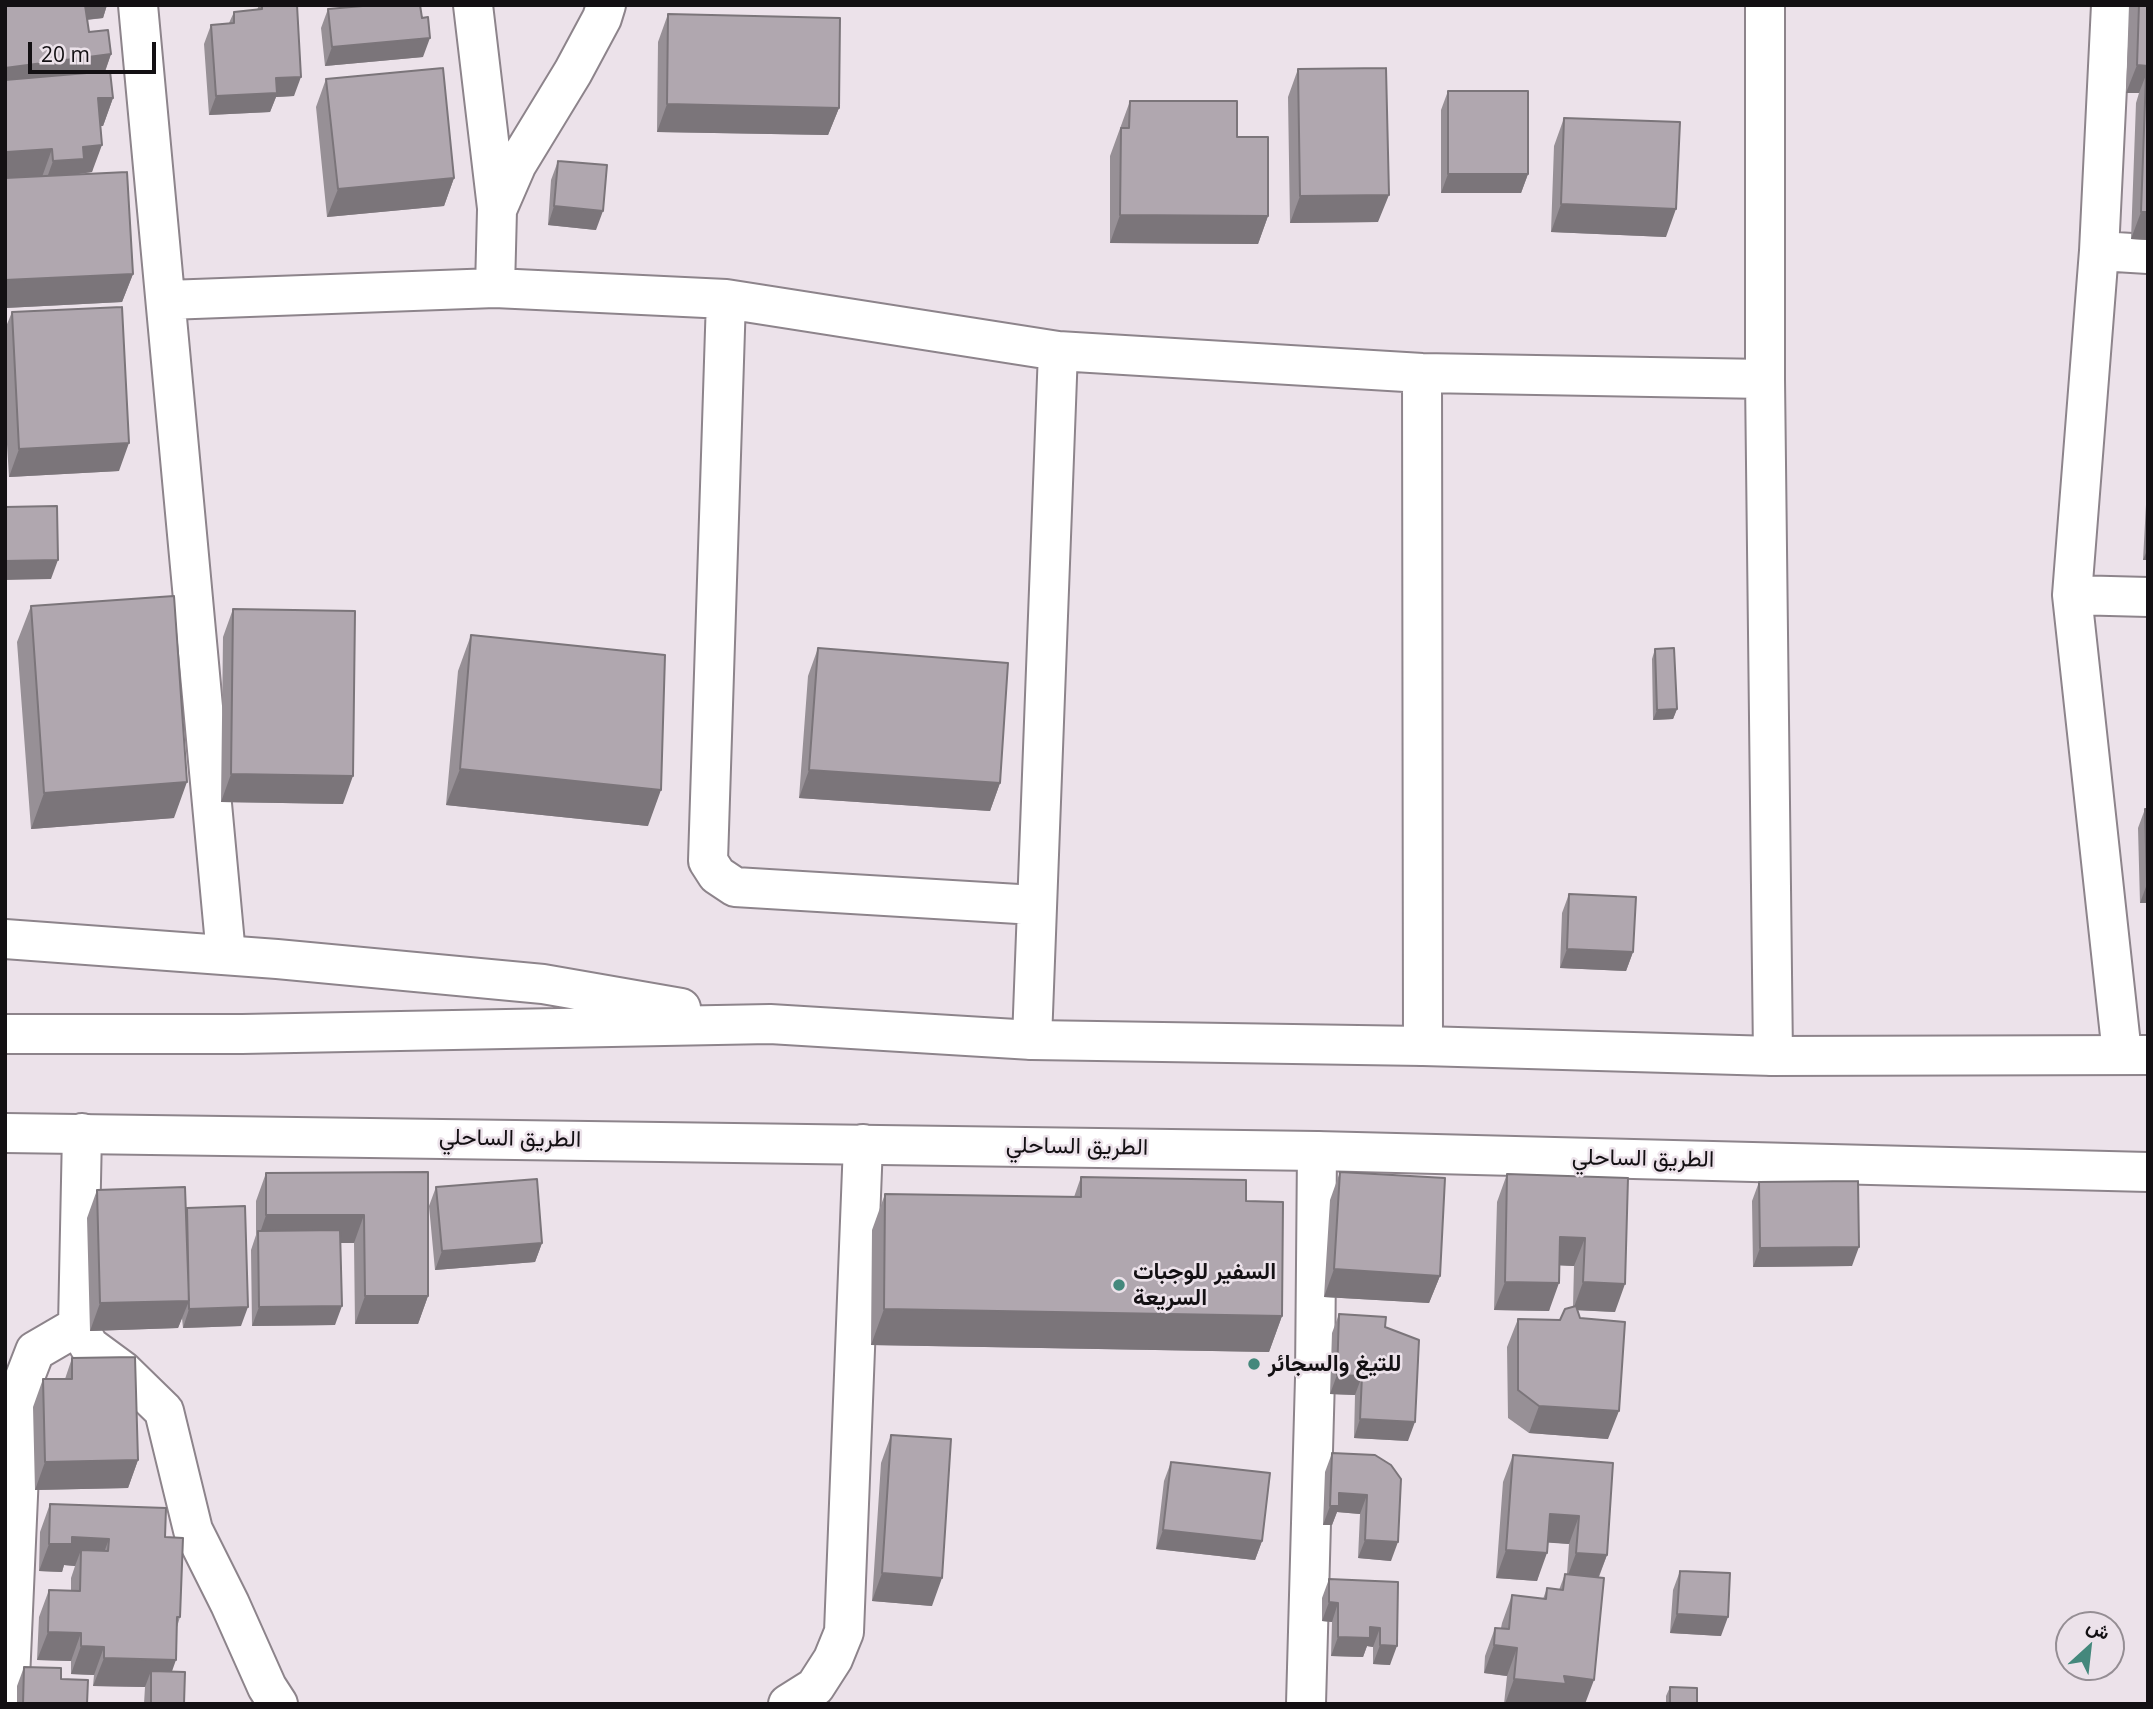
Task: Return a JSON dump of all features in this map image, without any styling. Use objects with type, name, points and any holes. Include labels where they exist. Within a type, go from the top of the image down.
[{"type":"main road","points":[[138,5],[226,956]]},
{"type":"main road","points":[[472,5],[497,209],[495,288]]},
{"type":"main road","points":[[497,209],[517,164],[573,72],[602,18],[606,5]]},
{"type":"main road","points":[[1765,5],[1765,379],[1773,1056]]},
{"type":"main road","points":[[5,1034],[242,1034],[770,1024],[1032,1040],[1423,1046],[1773,1056],[2135,1054],[2072,596],[2099,251],[2111,5]]},
{"type":"main road","points":[[2099,251],[2148,254]]},
{"type":"main road","points":[[167,300],[495,288],[726,299],[1058,351],[1422,373],[1765,379]]},
{"type":"main road","points":[[726,299],[708,861],[717,876],[735,887],[1035,905]]},
{"type":"main road","points":[[1032,1040],[1058,351]]},
{"type":"main road","points":[[1422,373],[1423,1046]]},
{"type":"main road","points":[[2072,596],[2148,597]]},
{"type":"main road","points":[[5,939],[543,984],[770,1024]]},
{"type":"main road","name":"الطريق الساحلي","points":[[5,1133],[1317,1151],[2148,1172]]},
{"type":"main road","points":[[82,1133],[78,1326],[89,1346],[123,1371],[164,1411],[193,1530],[267,1687],[278,1704]]},
{"type":"main road","points":[[789,1704],[816,1687],[833,1659],[844,1632],[863,1144]]},
{"type":"main road","points":[[1306,1704],[1315,1378],[1317,1151]]},
{"type":"main road","points":[[9,1702],[31,1526],[23,1382],[35,1351],[78,1326]]},
{"type":"main road","points":[[153,1529],[193,1530]]},
{"type":"building","points":[[5,5],[85,5],[89,32],[108,30],[111,54],[5,68]]},
{"type":"building","points":[[262,5],[297,5],[301,77],[276,78],[277,93],[216,96],[211,25],[234,23],[234,12],[262,9]]},
{"type":"building","points":[[420,5],[422,18],[428,17],[430,38],[332,47],[328,9]]},
{"type":"building","points":[[2139,5],[2148,5],[2148,66],[2137,65]]},
{"type":"building","points":[[668,14],[840,18],[839,108],[667,104]]},
{"type":"building","points":[[443,68],[454,178],[338,189],[326,79]]},
{"type":"building","points":[[1386,68],[1389,195],[1300,196],[1298,69]]},
{"type":"building","points":[[110,71],[113,98],[98,98],[102,145],[83,147],[84,159],[53,161],[52,149],[7,152],[8,165],[5,165],[5,80]]},
{"type":"building","points":[[2146,75],[2148,212],[2141,212]]},
{"type":"building","points":[[1448,91],[1528,91],[1528,174],[1448,174]]},
{"type":"building","points":[[1130,101],[1237,101],[1237,137],[1268,137],[1268,216],[1120,215],[1121,128],[1129,128]]},
{"type":"building","points":[[1564,118],[1680,122],[1676,209],[1561,204]]},
{"type":"building","points":[[558,161],[607,165],[603,211],[554,206]]},
{"type":"building","points":[[127,172],[133,274],[5,280],[5,178]]},
{"type":"building","points":[[122,307],[129,443],[19,449],[12,312]]},
{"type":"building","points":[[57,506],[58,560],[5,561],[5,507]]},
{"type":"building","points":[[174,596],[187,782],[44,793],[31,606]]},
{"type":"building","points":[[233,609],[355,611],[353,776],[231,774]]},
{"type":"building","points":[[471,635],[665,655],[661,790],[460,769]]},
{"type":"building","points":[[818,648],[1008,663],[1000,783],[809,770]]},
{"type":"building","points":[[1674,648],[1677,709],[1657,710],[1655,649]]},
{"type":"building","points":[[2145,809],[2148,809],[2147,884]]},
{"type":"building","points":[[1569,894],[1636,897],[1633,952],[1567,949]]},
{"type":"building","points":[[428,1172],[428,1296],[365,1296],[364,1215],[266,1215],[266,1173]]},
{"type":"building","points":[[1340,1172],[1445,1178],[1440,1276],[1334,1269]]},
{"type":"building","points":[[1507,1174],[1628,1178],[1625,1284],[1583,1282],[1585,1238],[1560,1237],[1559,1283],[1505,1282]]},
{"type":"building","points":[[1081,1177],[1246,1180],[1246,1201],[1283,1202],[1282,1316],[884,1309],[885,1194],[1081,1197]]},
{"type":"building","points":[[537,1179],[542,1243],[442,1251],[436,1187]]},
{"type":"building","points":[[1858,1181],[1859,1247],[1760,1248],[1759,1182]]},
{"type":"building","points":[[185,1187],[189,1301],[100,1303],[97,1190]]},
{"type":"building","points":[[245,1206],[248,1307],[189,1309],[187,1208]]},
{"type":"building","points":[[340,1230],[342,1306],[259,1307],[258,1231]]},
{"type":"building","points":[[1576,1306],[1580,1318],[1625,1322],[1619,1411],[1539,1406],[1518,1390],[1518,1319],[1560,1320],[1565,1309]]},
{"type":"building","points":[[1339,1314],[1386,1317],[1385,1327],[1419,1340],[1415,1422],[1360,1419],[1362,1376],[1337,1375]]},
{"type":"building","points":[[135,1357],[138,1460],[45,1462],[43,1379],[72,1379],[72,1358]]},
{"type":"building","points":[[891,1435],[951,1439],[942,1578],[882,1573]]},
{"type":"building","points":[[1332,1453],[1375,1455],[1391,1465],[1401,1479],[1398,1542],[1365,1540],[1367,1495],[1339,1493],[1339,1506],[1330,1506]]},
{"type":"building","points":[[1513,1455],[1613,1463],[1607,1555],[1576,1553],[1579,1516],[1550,1514],[1547,1553],[1506,1550]]},
{"type":"building","points":[[1171,1462],[1270,1473],[1262,1541],[1163,1530]]},
{"type":"building","points":[[50,1504],[166,1508],[165,1537],[183,1538],[176,1660],[104,1658],[104,1647],[81,1646],[81,1633],[48,1632],[49,1590],[80,1591],[81,1550],[108,1551],[109,1539],[72,1537],[72,1544],[49,1544]]},
{"type":"building","points":[[1680,1571],[1730,1573],[1728,1617],[1677,1614]]},
{"type":"building","points":[[1565,1574],[1604,1578],[1594,1680],[1564,1676],[1566,1684],[1514,1679],[1517,1648],[1494,1645],[1495,1628],[1509,1629],[1512,1595],[1546,1599],[1547,1588],[1563,1590]]},
{"type":"building","points":[[1329,1579],[1398,1582],[1397,1646],[1380,1645],[1380,1628],[1370,1627],[1370,1638],[1338,1637],[1338,1603],[1329,1602]]},
{"type":"building","points":[[24,1667],[61,1668],[61,1679],[88,1680],[87,1704],[23,1704]]},
{"type":"building","points":[[151,1671],[185,1672],[184,1704],[151,1704]]},
{"type":"building","points":[[1670,1687],[1697,1688],[1697,1704],[1670,1704]]},
{"type":"place","name":"السفير للوجبات السريعة","points":[[1119,1285]]},
{"type":"place","name":"للتيغ والسجائر","points":[[1254,1364]]}]
